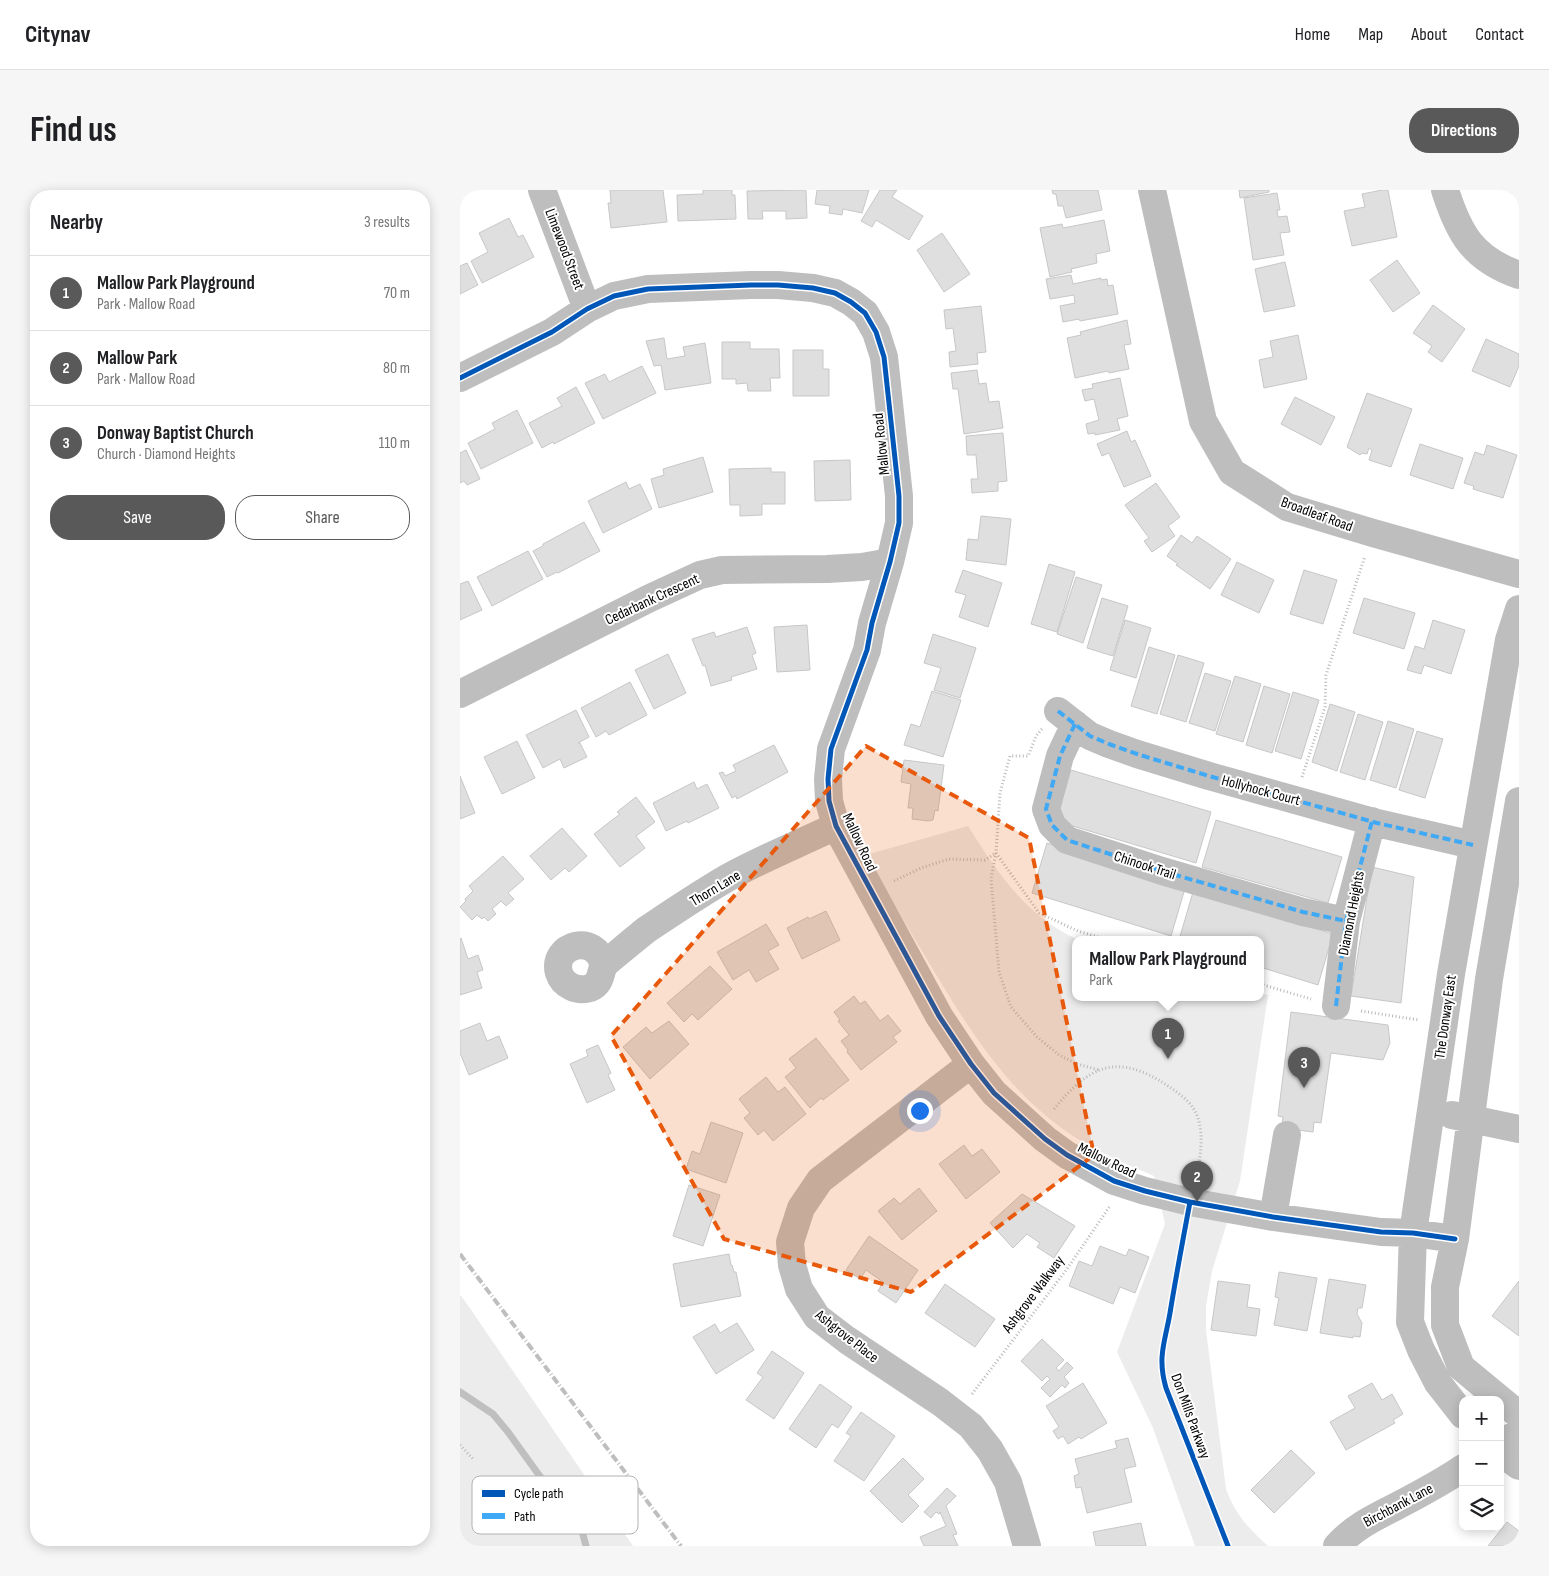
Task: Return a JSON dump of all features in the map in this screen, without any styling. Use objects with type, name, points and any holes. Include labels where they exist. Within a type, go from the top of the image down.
[{"type":"street","name":"Limewood Street","points":[[542,190],[587,309]]},
{"type":"street","name":"Broadleaf Road","points":[[1152,190],[1204,422],[1232,472],[1287,506],[1373,533],[1519,574]]},
{"type":"street","points":[[1445,190],[1455,219],[1466,238],[1479,254],[1500,268],[1519,275]]},
{"type":"street","name":"Mallow Road","points":[[587,309],[614,296],[648,288],[778,285],[813,288],[835,293],[865,313],[876,332],[884,357],[899,496],[899,523],[874,616],[868,650],[831,749],[828,778],[829,801],[836,826],[939,1016],[971,1064],[994,1093],[1067,1155],[1114,1181],[1145,1191],[1190,1202],[1272,1217],[1381,1232],[1413,1232],[1455,1239]]},
{"type":"street","points":[[460,378],[552,332],[587,309]]},
{"type":"street","name":"Cedarbank Crescent","points":[[460,694],[650,598],[700,575],[722,570],[827,569],[862,567],[890,562]]},
{"type":"street","name":"The Donway East","points":[[1459,1410],[1438,1383],[1421,1350],[1410,1322],[1413,1232],[1466,882],[1509,640],[1519,609]]},
{"type":"street","name":"Hollyhock Court","points":[[1066,718],[1090,736],[1109,744],[1209,776],[1372,821],[1473,846]]},
{"type":"street","name":"Chinook Trail","points":[[1066,718],[1060,756],[1046,809],[1052,825],[1067,840],[1162,871],[1302,912],[1346,921]]},
{"type":"street","points":[[1519,801],[1512,891],[1489,979],[1455,1239],[1445,1287],[1445,1325],[1461,1366],[1519,1415]]},
{"type":"street","name":"Diamond Heights","points":[[1336,1006],[1346,921],[1372,821]]},
{"type":"street","name":"Thorn Lane","points":[[604,966],[645,931],[730,877],[836,826]]},
{"type":"street","points":[[1466,882],[1512,891]]},
{"type":"street","name":"Ashgrove Place","points":[[971,1064],[820,1180],[801,1208],[790,1242],[792,1265],[799,1289],[818,1316],[848,1340],[940,1402],[971,1426],[990,1450],[1008,1482],[1027,1546]]},
{"type":"street","points":[[1432,1112],[1471,1118],[1519,1129]]},
{"type":"street","points":[[1272,1217],[1287,1135]]},
{"type":"street","points":[[1502,1441],[1519,1434]]},
{"type":"street","points":[[1504,1455],[1519,1466]]},
{"type":"street","name":"Birchbank Lane","points":[[1337,1546],[1348,1534],[1373,1518],[1446,1480],[1459,1471]]},
{"type":"path","points":[[1294,799],[1325,706],[1326,675],[1373,533]]},
{"type":"path","points":[[1066,718],[1036,736],[1028,756],[1010,756],[1000,794],[996,852],[990,879],[993,917],[999,972],[1011,1007],[1037,1037],[1059,1055],[1077,1064],[1100,1070]]},
{"type":"path","points":[[893,882],[921,868],[949,859],[985,860],[996,852]]},
{"type":"path","points":[[996,852],[1039,913],[1078,932],[1093,936]]},
{"type":"path","points":[[1054,1109],[1078,1083],[1100,1070],[1120,1067],[1140,1070],[1185,1098],[1195,1112],[1200,1126],[1202,1143],[1198,1175]]},
{"type":"path","points":[[460,1446],[474,1460]]},
{"type":"highlighted area","points":[[866,746],[1029,838],[1094,1155],[911,1292],[724,1239],[611,1036]]},
{"type":"shaded area","points":[[968,826],[990,860],[1015,892],[1044,919],[1060,931],[1072,937],[1072,1001],[1264,1001],[1264,994],[1268,995],[1240,1181],[1212,1271],[1206,1306],[1206,1330],[1226,1489],[1243,1520],[1268,1546],[1195,1546],[1153,1428],[1117,1352],[1165,1224],[1154,1176],[1114,1158],[1075,1137],[1051,1120],[1013,1085],[966,1022],[866,855]]},
{"type":"shaded area","points":[[460,1295],[585,1476],[472,1476],[472,1534],[625,1534],[633,1546],[460,1546]]},
{"type":"building","points":[[610,190],[663,190],[667,222],[611,228],[608,203],[611,203]]},
{"type":"building","points":[[703,190],[732,190],[732,195],[735,195],[736,219],[678,221],[677,195],[703,194]]},
{"type":"building","points":[[806,190],[807,218],[786,219],[786,211],[762,211],[763,219],[748,219],[747,191]]},
{"type":"building","points":[[817,190],[869,190],[862,213],[843,209],[842,215],[829,213],[830,206],[815,204]]},
{"type":"building","points":[[880,190],[897,190],[892,197],[923,216],[909,240],[876,220],[872,227],[861,221]]},
{"type":"building","points":[[1052,190],[1098,190],[1102,210],[1066,218],[1063,206],[1058,206],[1056,194],[1053,194]]},
{"type":"building","points":[[1239,190],[1269,190],[1269,192],[1240,198]]},
{"type":"building","points":[[1388,190],[1397,237],[1352,246],[1344,211],[1365,207],[1362,194]]},
{"type":"building","points":[[1277,193],[1280,210],[1277,210],[1278,217],[1287,216],[1290,232],[1280,233],[1284,255],[1253,260],[1244,198]]},
{"type":"building","points":[[509,218],[518,237],[523,235],[534,257],[482,283],[471,261],[488,252],[479,233]]},
{"type":"building","points":[[1104,220],[1110,251],[1096,254],[1097,263],[1071,269],[1072,272],[1050,277],[1040,228],[1062,224],[1063,228]]},
{"type":"building","points":[[942,233],[970,274],[944,292],[917,250]]},
{"type":"building","points":[[1397,260],[1420,293],[1393,312],[1370,280]]},
{"type":"building","points":[[1285,262],[1295,306],[1264,312],[1255,269]]},
{"type":"building","points":[[467,263],[478,285],[460,294],[460,266]]},
{"type":"building","points":[[1071,275],[1073,284],[1101,278],[1101,280],[1107,279],[1108,286],[1113,285],[1118,314],[1063,322],[1060,306],[1075,303],[1074,295],[1050,299],[1046,279]]},
{"type":"building","points":[[1433,305],[1465,329],[1442,362],[1428,352],[1432,346],[1413,333]]},
{"type":"building","points":[[981,306],[986,352],[977,353],[978,364],[950,367],[949,352],[956,351],[953,328],[946,329],[944,310]]},
{"type":"building","points":[[1127,320],[1131,344],[1124,345],[1129,369],[1075,378],[1067,338],[1081,335],[1080,332]]},
{"type":"building","points":[[1298,335],[1307,379],[1264,388],[1259,360],[1273,357],[1270,341]]},
{"type":"building","points":[[664,338],[667,359],[685,356],[683,347],[705,343],[711,383],[665,390],[661,365],[654,366],[646,341]]},
{"type":"building","points":[[1486,339],[1519,354],[1519,366],[1510,387],[1472,371]]},
{"type":"building","points":[[722,342],[750,342],[750,349],[779,349],[780,378],[770,378],[771,391],[748,391],[747,383],[736,384],[736,379],[722,379]]},
{"type":"building","points":[[793,350],[823,350],[823,369],[829,369],[829,396],[793,396]]},
{"type":"building","points":[[642,366],[656,393],[603,419],[585,383],[605,374],[609,382]]},
{"type":"building","points":[[977,370],[979,384],[986,383],[989,402],[999,401],[1003,428],[964,434],[958,389],[953,389],[951,373]]},
{"type":"building","points":[[1120,378],[1128,416],[1117,419],[1120,430],[1095,435],[1095,433],[1088,434],[1086,424],[1099,420],[1094,399],[1085,401],[1082,390],[1093,388],[1092,384]]},
{"type":"building","points":[[576,387],[595,423],[554,444],[553,442],[542,448],[529,423],[562,406],[557,398]]},
{"type":"building","points":[[1367,393],[1412,409],[1391,467],[1369,460],[1372,450],[1369,448],[1367,454],[1362,453],[1360,455],[1347,447]]},
{"type":"building","points":[[1295,397],[1335,417],[1321,445],[1281,424]]},
{"type":"building","points":[[517,410],[533,443],[481,469],[468,443],[495,429],[492,423]]},
{"type":"building","points":[[1127,431],[1131,442],[1135,440],[1151,476],[1124,487],[1109,453],[1102,456],[1097,444]]},
{"type":"building","points":[[1003,433],[1007,481],[998,482],[998,491],[972,493],[971,479],[978,479],[976,455],[967,455],[966,436]]},
{"type":"building","points":[[1420,444],[1463,458],[1453,489],[1410,475]]},
{"type":"building","points":[[1487,445],[1517,455],[1503,498],[1473,489],[1474,486],[1464,483],[1475,452],[1484,455]]},
{"type":"building","points":[[466,450],[480,479],[467,485],[464,481],[460,483],[460,453]]},
{"type":"building","points":[[703,457],[713,492],[659,508],[651,479],[664,475],[663,469]]},
{"type":"building","points":[[850,460],[851,500],[815,501],[814,461]]},
{"type":"building","points":[[771,468],[771,472],[785,472],[785,504],[762,504],[762,515],[740,516],[740,505],[730,505],[729,469]]},
{"type":"building","points":[[626,482],[629,489],[640,484],[652,509],[603,533],[588,501]]},
{"type":"building","points":[[1156,483],[1180,517],[1168,526],[1175,536],[1152,552],[1144,541],[1149,538],[1125,505]]},
{"type":"building","points":[[981,516],[1011,519],[1006,565],[966,560],[968,539],[978,540]]},
{"type":"building","points":[[584,522],[600,551],[547,577],[533,551]]},
{"type":"building","points":[[1181,535],[1192,543],[1197,536],[1231,559],[1210,589],[1176,565],[1178,564],[1167,556]]},
{"type":"building","points":[[528,551],[543,579],[492,606],[477,577]]},
{"type":"building","points":[[1237,562],[1274,580],[1259,613],[1221,595]]},
{"type":"building","points":[[1049,564],[1075,572],[1057,632],[1031,624]]},
{"type":"building","points":[[963,570],[1002,583],[988,627],[959,617],[966,595],[955,592]]},
{"type":"building","points":[[1304,570],[1337,580],[1323,624],[1290,614]]},
{"type":"building","points":[[1076,577],[1102,585],[1083,643],[1057,634]]},
{"type":"building","points":[[468,581],[482,610],[460,620],[460,584]]},
{"type":"building","points":[[1102,598],[1128,606],[1113,656],[1087,648]]},
{"type":"building","points":[[1364,598],[1415,613],[1404,649],[1353,633]]},
{"type":"building","points":[[1125,620],[1151,628],[1136,678],[1110,670]]},
{"type":"building","points":[[1433,620],[1465,630],[1451,674],[1424,665],[1421,674],[1407,670],[1415,646],[1424,649]]},
{"type":"building","points":[[807,625],[810,670],[777,672],[774,627]]},
{"type":"building","points":[[747,627],[756,653],[752,655],[757,669],[731,677],[732,680],[711,686],[705,665],[703,666],[692,639],[714,632],[716,637]]},
{"type":"building","points":[[933,634],[976,648],[960,698],[934,690],[941,668],[924,663]]},
{"type":"building","points":[[1149,647],[1175,655],[1157,714],[1131,706]]},
{"type":"building","points":[[668,654],[686,693],[654,709],[635,670]]},
{"type":"building","points":[[1178,655],[1204,663],[1186,722],[1160,714]]},
{"type":"building","points":[[1205,673],[1231,681],[1215,731],[1189,723]]},
{"type":"building","points":[[1235,676],[1261,684],[1243,742],[1216,734]]},
{"type":"building","points":[[630,682],[647,715],[609,735],[606,731],[596,737],[581,708]]},
{"type":"building","points":[[1264,686],[1290,694],[1272,753],[1246,745]]},
{"type":"building","points":[[932,691],[961,700],[943,757],[904,745],[911,724],[920,727]]},
{"type":"building","points":[[1293,692],[1319,700],[1301,759],[1275,751]]},
{"type":"building","points":[[1330,704],[1355,712],[1337,771],[1312,762]]},
{"type":"building","points":[[576,710],[589,737],[578,743],[580,743],[587,757],[564,768],[560,759],[543,768],[526,735]]},
{"type":"building","points":[[1358,714],[1383,722],[1365,780],[1340,772]]},
{"type":"building","points":[[1388,721],[1414,729],[1396,788],[1370,780]]},
{"type":"building","points":[[1417,731],[1443,739],[1425,798],[1399,790]]},
{"type":"building","points":[[517,741],[535,778],[502,794],[484,757]]},
{"type":"building","points":[[774,745],[788,772],[737,799],[736,796],[732,798],[719,773],[723,772],[725,776],[736,771],[733,765]]},
{"type":"building","points":[[904,760],[944,765],[938,811],[935,810],[933,820],[912,819],[913,808],[908,808],[911,784],[901,782]]},
{"type":"building","points":[[1071,770],[1211,812],[1196,863],[1056,821]]},
{"type":"building","points":[[460,776],[475,813],[460,819]]},
{"type":"building","points":[[694,782],[697,789],[707,784],[719,808],[666,831],[653,803]]},
{"type":"building","points":[[636,797],[655,822],[636,836],[645,848],[620,867],[594,834],[620,814],[617,812]]},
{"type":"building","points":[[1216,820],[1342,857],[1328,903],[1202,867]]},
{"type":"building","points":[[562,828],[587,856],[569,872],[565,868],[551,880],[530,856]]},
{"type":"building","points":[[1047,843],[1186,885],[1171,936],[1032,893]]},
{"type":"building","points":[[503,856],[524,879],[508,893],[514,899],[506,906],[501,901],[492,909],[496,914],[488,921],[484,917],[482,919],[477,915],[472,920],[460,907],[473,891],[469,886]]},
{"type":"building","points":[[1372,867],[1414,877],[1401,1003],[1351,996]]},
{"type":"building","points":[[1193,892],[1333,934],[1318,985],[1264,968],[1264,936],[1180,936]]},
{"type":"building","points":[[826,911],[840,940],[802,959],[787,928],[808,917],[809,919]]},
{"type":"building","points":[[766,924],[779,945],[768,951],[779,969],[756,982],[749,970],[733,980],[717,952]]},
{"type":"building","points":[[460,939],[468,959],[478,955],[483,970],[477,972],[482,988],[460,995]]},
{"type":"building","points":[[710,966],[732,989],[698,1020],[692,1014],[684,1022],[667,1003]]},
{"type":"building","points":[[854,996],[860,1004],[865,1001],[880,1021],[888,1015],[901,1031],[893,1037],[897,1042],[861,1070],[841,1041],[849,1035],[838,1021],[840,1020],[834,1012]]},
{"type":"building","points":[[1291,1012],[1388,1025],[1390,1043],[1383,1060],[1331,1053],[1321,1123],[1314,1122],[1313,1132],[1282,1128],[1283,1117],[1278,1116]]},
{"type":"building","points":[[669,1021],[689,1044],[650,1079],[623,1047],[646,1027],[652,1033]]},
{"type":"building","points":[[480,1023],[487,1041],[499,1036],[508,1058],[469,1075],[460,1053],[460,1031]]},
{"type":"building","points":[[816,1038],[849,1080],[823,1100],[821,1098],[810,1108],[785,1077],[796,1068],[789,1059]]},
{"type":"building","points":[[598,1045],[611,1073],[608,1075],[615,1090],[587,1103],[570,1064],[588,1056],[586,1050]]},
{"type":"building","points":[[766,1077],[778,1092],[785,1087],[806,1114],[773,1141],[764,1130],[758,1135],[744,1118],[750,1113],[739,1099]]},
{"type":"building","points":[[711,1122],[743,1133],[726,1183],[686,1169],[692,1151],[700,1154]]},
{"type":"building","points":[[964,1145],[972,1156],[982,1149],[1000,1172],[966,1199],[939,1164]]},
{"type":"building","points":[[689,1185],[720,1195],[703,1246],[673,1236]]},
{"type":"building","points":[[919,1188],[937,1211],[902,1240],[878,1211],[894,1198],[900,1204]]},
{"type":"building","points":[[1022,1194],[1075,1226],[1054,1258],[1037,1247],[1040,1243],[1027,1234],[1013,1248],[990,1223]]},
{"type":"building","points":[[869,1236],[918,1270],[896,1303],[878,1291],[883,1282],[866,1270],[860,1279],[846,1270]]},
{"type":"building","points":[[1100,1246],[1126,1256],[1129,1249],[1149,1257],[1135,1293],[1120,1287],[1113,1304],[1069,1286],[1079,1261],[1092,1266]]},
{"type":"building","points":[[729,1254],[731,1265],[734,1272],[736,1272],[741,1296],[681,1307],[673,1264]]},
{"type":"building","points":[[1279,1272],[1317,1278],[1307,1331],[1274,1325],[1279,1298],[1275,1297]]},
{"type":"building","points":[[1329,1279],[1366,1285],[1362,1308],[1358,1308],[1357,1314],[1362,1323],[1360,1337],[1353,1336],[1353,1338],[1320,1333]]},
{"type":"building","points":[[1218,1281],[1250,1285],[1247,1307],[1260,1309],[1256,1336],[1211,1330]]},
{"type":"building","points":[[1519,1281],[1519,1336],[1492,1316]]},
{"type":"building","points":[[945,1284],[995,1319],[975,1347],[925,1313]]},
{"type":"building","points":[[737,1323],[754,1350],[716,1374],[693,1337],[715,1324],[720,1333]]},
{"type":"building","points":[[1042,1339],[1064,1360],[1056,1368],[1059,1371],[1067,1362],[1073,1368],[1064,1377],[1069,1383],[1065,1388],[1062,1385],[1050,1397],[1041,1388],[1050,1379],[1047,1376],[1042,1381],[1021,1361]]},
{"type":"building","points":[[772,1351],[804,1373],[774,1419],[746,1400],[763,1377],[757,1373]]},
{"type":"building","points":[[1083,1383],[1107,1423],[1081,1439],[1079,1437],[1068,1444],[1063,1436],[1058,1439],[1053,1431],[1059,1427],[1046,1406]]},
{"type":"building","points":[[1372,1383],[1382,1400],[1392,1394],[1403,1414],[1393,1420],[1395,1423],[1346,1450],[1330,1422],[1355,1408],[1348,1396]]},
{"type":"building","points":[[820,1384],[852,1407],[838,1428],[832,1424],[816,1448],[789,1429]]},
{"type":"building","points":[[861,1412],[895,1436],[864,1481],[834,1461],[851,1436],[846,1433]]},
{"type":"building","points":[[1128,1438],[1136,1466],[1124,1469],[1132,1502],[1087,1513],[1081,1487],[1076,1488],[1074,1476],[1079,1474],[1075,1459],[1117,1448],[1115,1441]]},
{"type":"building","points":[[1291,1450],[1315,1473],[1274,1513],[1251,1490]]},
{"type":"building","points":[[903,1458],[924,1479],[908,1495],[919,1506],[902,1523],[870,1491]]},
{"type":"building","points":[[947,1488],[956,1496],[946,1506],[957,1534],[953,1535],[958,1546],[924,1546],[920,1537],[946,1526],[940,1512],[939,1514],[936,1512],[931,1518],[924,1512]]},
{"type":"building","points":[[1507,1522],[1519,1531],[1519,1546],[1488,1546],[1500,1531],[1504,1531],[1504,1526]]},
{"type":"building","points":[[1141,1523],[1146,1546],[1096,1546],[1093,1532]]},
{"type":"waterway","points":[[460,1392],[493,1414],[540,1476]]},
{"type":"waterway","points":[[583,1534],[586,1546]]},
{"type":"railway","points":[[460,1254],[628,1476]]},
{"type":"railway","points":[[638,1489],[681,1546]]},
{"type":"marked path","points":[[1058,711],[1090,736],[1137,754],[1377,823],[1473,845]]},
{"type":"marked path","points":[[1075,724],[1060,756],[1046,809],[1052,825],[1067,840],[1162,871],[1303,912],[1346,921]]},
{"type":"marked path","points":[[1336,1006],[1346,921],[1372,821]]},
{"type":"cycle path","points":[[460,378],[552,332],[587,309],[614,296],[648,289],[751,285],[813,288],[835,293],[865,313],[876,332],[884,357],[899,496],[899,523],[872,623],[867,650],[831,749],[828,779],[829,801],[836,826],[939,1016],[971,1064],[994,1093],[1045,1139],[1067,1155],[1114,1181],[1190,1202],[1273,1217],[1381,1232],[1413,1233],[1455,1239]]},
{"type":"cycle path","name":"Don Mills Parkway","points":[[1190,1202],[1164,1341],[1162,1358],[1163,1377],[1228,1546]]},
{"type":"place","name":"Mallow Park Playground","points":[[1168,1059]]},
{"type":"place","name":"Donway Baptist Church","points":[[1304,1088]]},
{"type":"place","name":"Mallow Park","points":[[1197,1202]]}]
